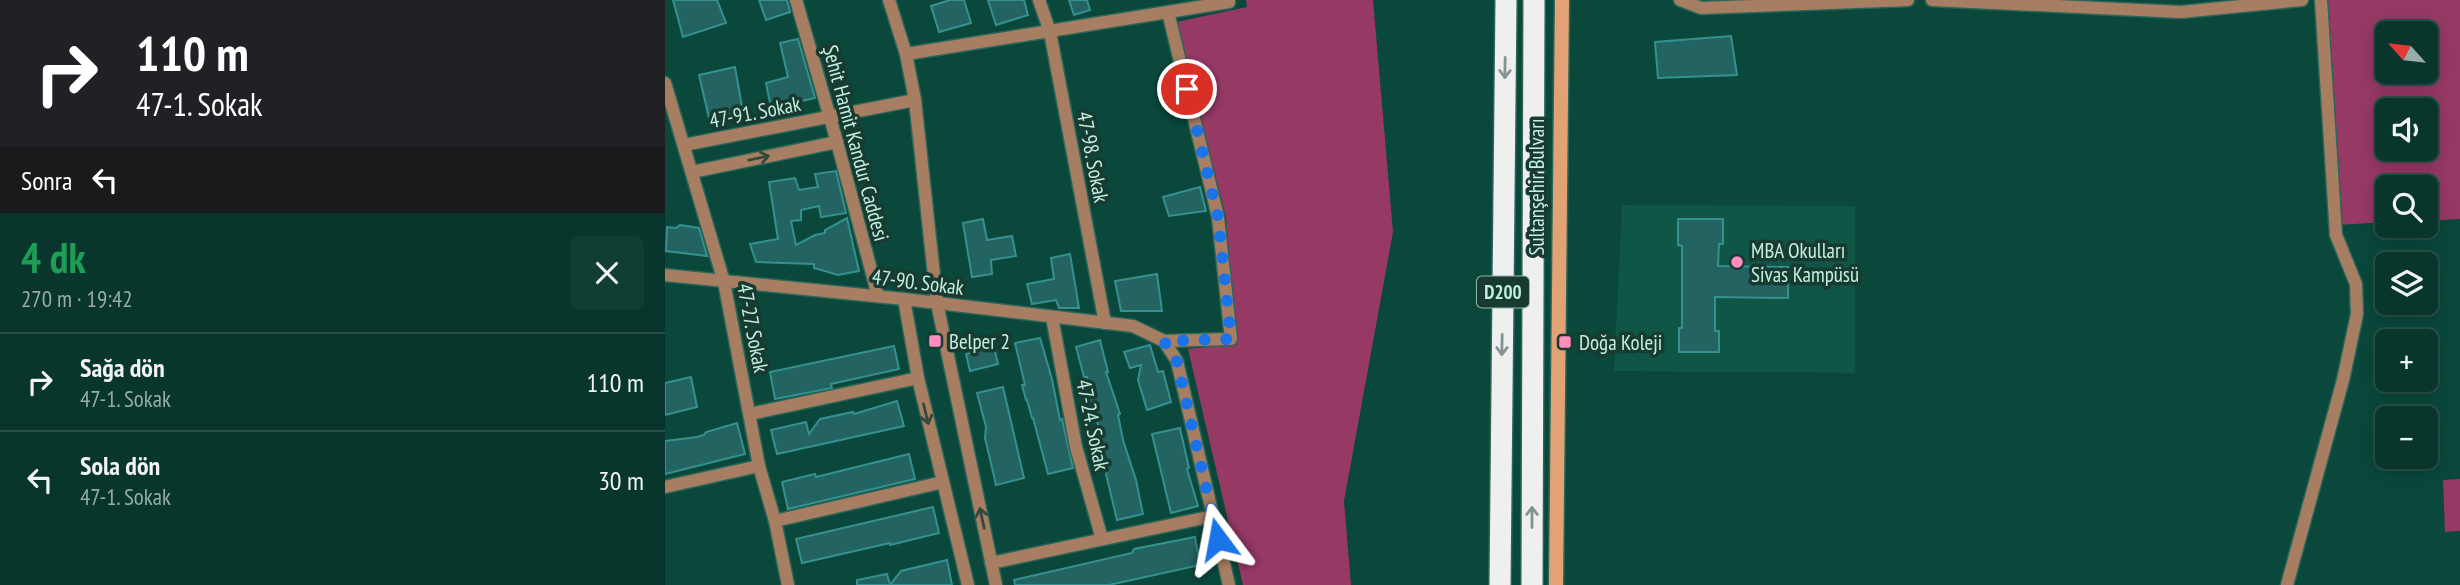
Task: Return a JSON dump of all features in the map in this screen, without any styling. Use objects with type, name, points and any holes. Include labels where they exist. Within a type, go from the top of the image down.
[{"type":"highway","name":"Sultanşehir Bulvarı","points":[[1500,585],[1506,0]]},
{"type":"highway","name":"Sultanşehir Bulvarı","points":[[1532,585],[1534,0]]},
{"type":"street","name":"Şehit Hamit Kandur Caddesi","points":[[796,0],[878,296]]},
{"type":"street","points":[[889,0],[906,54],[915,100],[937,303],[996,585]]},
{"type":"street","name":"47-98. Sokak","points":[[1039,0],[1050,32],[1105,323]]},
{"type":"street","points":[[906,54],[1229,0]]},
{"type":"street","name":"Sultanşehir Bulvarı","points":[[1556,585],[1562,0]]},
{"type":"street","points":[[1680,0],[1701,8],[1908,0]]},
{"type":"street","points":[[1932,0],[2181,12],[2302,0]]},
{"type":"street","points":[[2287,585],[2343,380],[2357,314],[2356,284],[2336,235],[2321,0]]},
{"type":"street","points":[[1164,341],[1231,339],[1218,217],[1168,12]]},
{"type":"street","name":"47-27. Sokak","points":[[665,83],[724,282],[759,466],[775,521],[788,585]]},
{"type":"street","name":"47-91. Sokak","points":[[684,145],[915,100]]},
{"type":"street","points":[[692,172],[837,142]]},
{"type":"street","name":"47-90. Sokak","points":[[665,275],[878,296],[1133,326],[1164,341]]},
{"type":"street","points":[[904,299],[918,378],[968,585]]},
{"type":"street","name":"47-24. Sokak","points":[[1052,317],[1076,447],[1102,539]]},
{"type":"street","points":[[1164,341],[1177,362],[1229,585]]},
{"type":"street","points":[[750,414],[918,378]]},
{"type":"street","points":[[665,487],[759,466]]},
{"type":"street","points":[[775,521],[943,482]]},
{"type":"street","points":[[991,563],[1213,516]]},
{"type":"shaded area","points":[[1246,0],[1373,0],[1393,232],[1344,501],[1351,585],[1243,585],[1188,349],[1236,344],[1226,217],[1176,22],[1247,7]]},
{"type":"shaded area","points":[[2327,0],[2460,0],[2460,219],[2438,220],[2438,175],[2375,175],[2375,223],[2337,225]]},
{"type":"shaded area","name":"MBA Okulları Sivas Kampüsü","points":[[1622,205],[1855,206],[1855,373],[1614,371]]},
{"type":"shaded area","points":[[2460,479],[2460,531],[2445,532],[2443,480]]},
{"type":"building","points":[[673,0],[717,0],[726,23],[683,37]]},
{"type":"building","points":[[759,0],[787,0],[790,12],[766,20]]},
{"type":"building","points":[[950,0],[964,0],[971,23],[939,32],[931,6]]},
{"type":"building","points":[[988,0],[1024,0],[1028,15],[996,25]]},
{"type":"building","points":[[1069,0],[1087,0],[1090,10],[1074,15]]},
{"type":"building","points":[[1731,36],[1737,75],[1658,78],[1655,42]]},
{"type":"building","points":[[798,39],[815,98],[771,108],[766,83],[788,77],[780,43]]},
{"type":"building","points":[[735,67],[743,112],[709,118],[699,75]]},
{"type":"building","points":[[836,171],[846,213],[821,217],[819,206],[801,210],[801,220],[791,221],[796,245],[825,233],[825,230],[847,218],[859,271],[838,275],[814,268],[814,264],[756,262],[750,244],[778,239],[769,182],[795,178],[799,190],[818,187],[815,174]]},
{"type":"building","points":[[1200,187],[1206,211],[1169,216],[1163,197]]},
{"type":"building","points":[[983,219],[987,240],[1012,236],[1016,256],[991,260],[992,274],[972,277],[963,223]]},
{"type":"building","points":[[1678,219],[1723,219],[1723,244],[1719,244],[1718,266],[1788,267],[1788,298],[1715,297],[1715,331],[1719,331],[1719,352],[1679,352],[1679,328],[1682,328],[1682,246],[1678,245]]},
{"type":"building","points":[[680,225],[699,228],[707,256],[666,251],[667,227],[676,228]]},
{"type":"building","points":[[1070,254],[1079,308],[1059,308],[1056,300],[1032,304],[1027,284],[1054,279],[1051,258]]},
{"type":"building","points":[[1157,274],[1162,311],[1121,311],[1115,281]]},
{"type":"building","points":[[1040,338],[1073,468],[1048,474],[1022,385],[1025,385],[1015,343]]},
{"type":"building","points":[[1100,340],[1143,514],[1117,520],[1106,474],[1108,468],[1098,431],[1100,430],[1088,395],[1087,377],[1084,377],[1076,347]]},
{"type":"building","points":[[1150,345],[1158,372],[1163,371],[1171,402],[1147,410],[1138,380],[1141,365],[1130,368],[1124,352]]},
{"type":"building","points":[[894,346],[899,369],[831,384],[832,388],[775,399],[770,372]]},
{"type":"building","points":[[994,347],[998,364],[970,371],[966,354]]},
{"type":"building","points":[[691,377],[697,407],[665,415],[665,383]]},
{"type":"building","points":[[1003,387],[1024,478],[996,485],[977,393]]},
{"type":"building","points":[[897,401],[904,426],[777,454],[771,430],[806,422],[809,434],[820,419],[853,412],[854,414]]},
{"type":"building","points":[[737,423],[745,454],[665,474],[665,441],[697,437]]},
{"type":"building","points":[[1180,428],[1189,468],[1187,469],[1198,506],[1171,513],[1152,434]]},
{"type":"building","points":[[909,454],[915,479],[788,509],[782,482],[815,474],[816,477]]},
{"type":"building","points":[[933,507],[939,533],[802,563],[796,539]]},
{"type":"building","points":[[1195,537],[1200,565],[1109,585],[1015,585],[1014,580],[1132,553],[1134,549]]},
{"type":"building","points":[[947,560],[952,585],[890,585],[901,571]]},
{"type":"building","points":[[887,574],[890,585],[857,585],[857,580]]},
{"type":"place","name":"MBA Okulları Sivas Kampüsü","points":[[1737,262]]},
{"type":"place","name":"Belper 2","points":[[935,341]]},
{"type":"place","name":"Doğa Koleji","points":[[1565,342]]},
{"type":"route","points":[[1187,89],[1218,217],[1231,339],[1164,341],[1177,362],[1218,539]]}]
